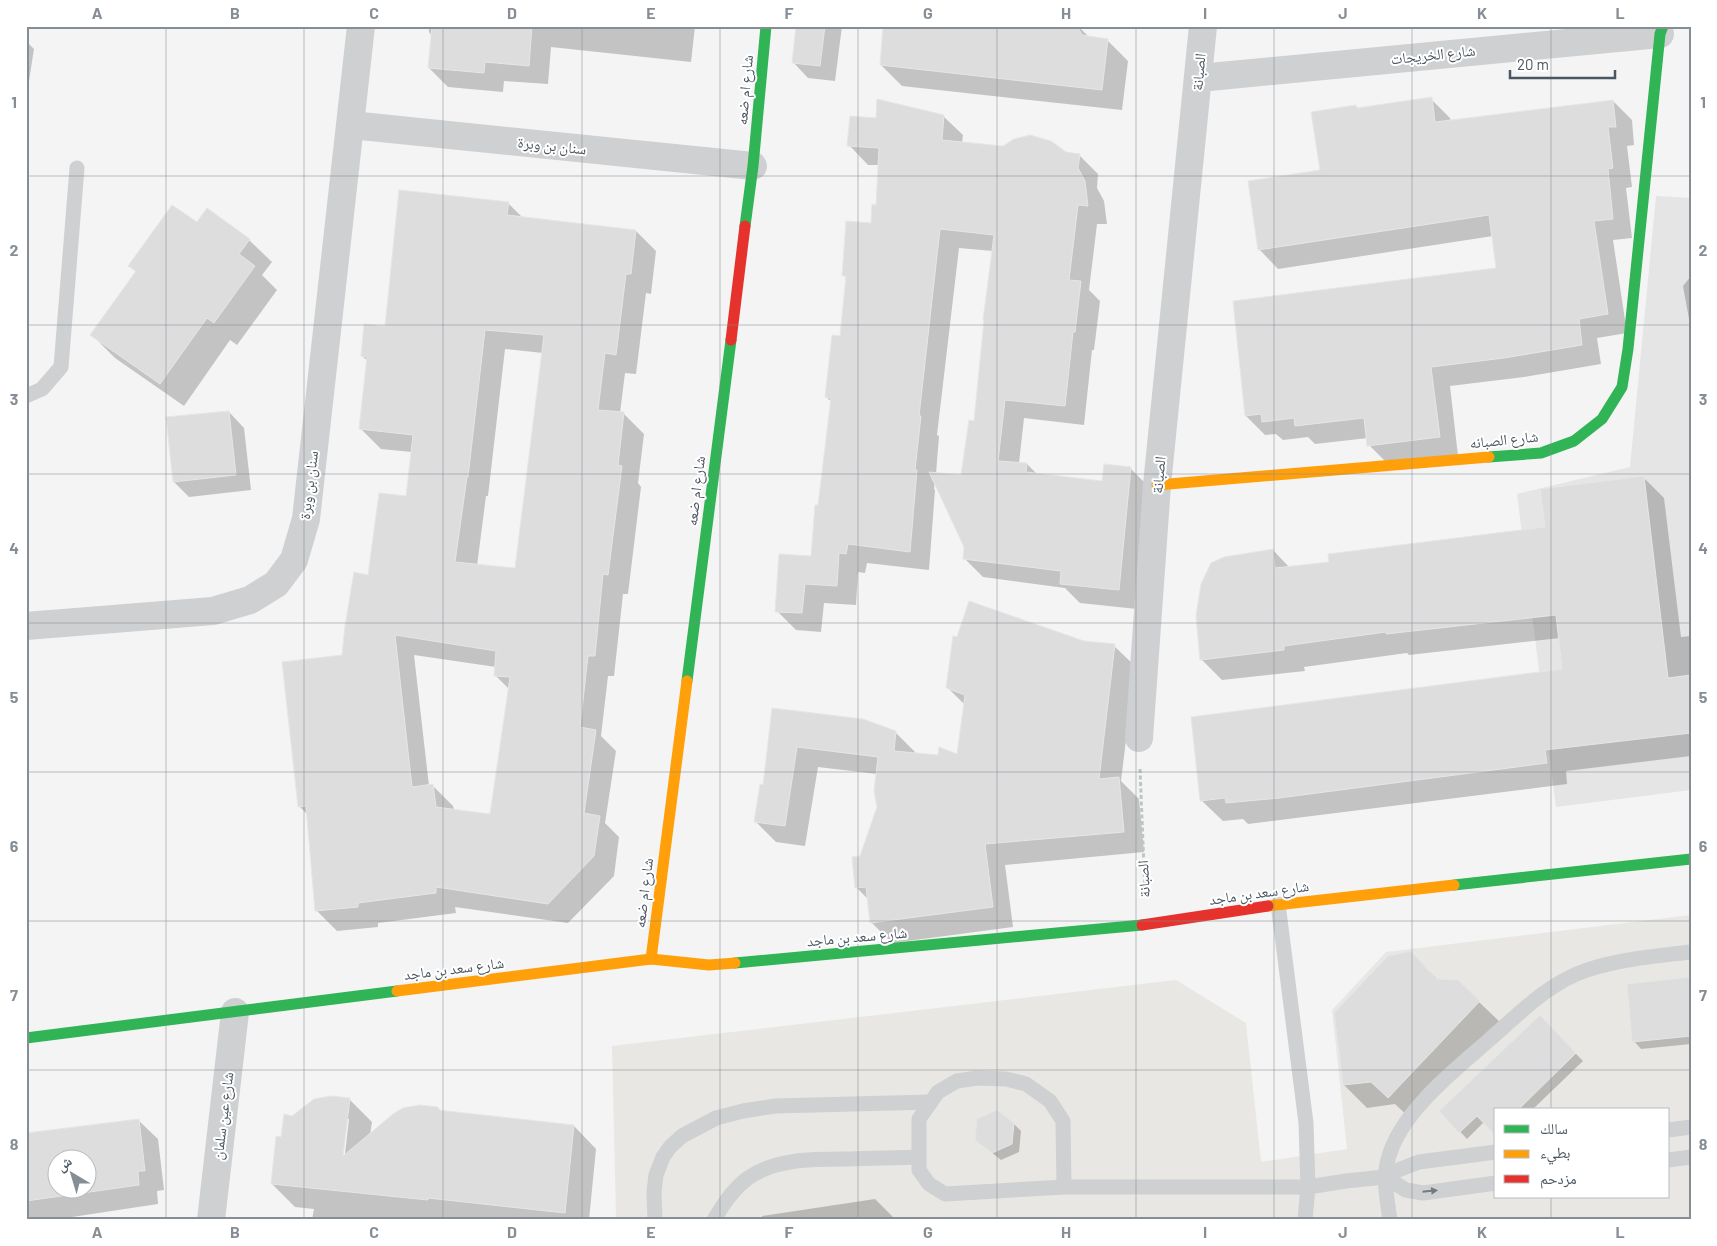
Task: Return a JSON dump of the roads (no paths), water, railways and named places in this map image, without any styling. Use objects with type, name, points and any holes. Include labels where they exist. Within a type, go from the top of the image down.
[{"type":"street","name":"سنان بن وبرة","points":[[26,626],[213,611],[250,600],[276,584],[294,560],[306,519],[361,26]]},
{"type":"street","name":"شارع ام ضعه","points":[[651,959],[753,166],[766,26]]},
{"type":"street","name":"الصبانة","points":[[1139,738],[1157,485],[1203,26]]},
{"type":"street","name":"شارع الخريجات","points":[[1199,78],[1662,30]]},
{"type":"street","name":"شارع الصبانه","points":[[1157,485],[1541,453],[1574,441],[1602,419],[1622,388],[1628,349],[1662,30]]},
{"type":"street","name":"سنان بن وبرة","points":[[350,126],[753,166]]},
{"type":"street","name":"شارع سعد بن ماجد","points":[[26,1038],[651,959],[709,965],[1147,925],[1278,904],[1691,859]]},
{"type":"street","name":"شارع عين سلمان","points":[[211,1220],[235,1012]]},
{"type":"lane","points":[[26,396],[42,389],[61,366],[77,168]]},
{"type":"lane","points":[[1278,904],[1306,1123],[1308,1187],[1305,1220]]},
{"type":"lane","points":[[1390,1220],[1385,1177],[1389,1156],[1398,1136],[1415,1111],[1441,1082],[1540,996],[1585,970],[1634,959],[1691,952]]},
{"type":"lane","points":[[1064,1187],[1063,1121],[1050,1101],[1026,1084],[1006,1079],[977,1078],[957,1081],[938,1092],[919,1119],[919,1170],[929,1184],[944,1194],[1064,1187],[1308,1187],[1385,1177],[1419,1162],[1494,1152]]},
{"type":"lane","points":[[655,1220],[654,1192],[656,1175],[663,1157],[670,1147],[682,1136],[716,1118],[775,1106],[930,1102]]},
{"type":"lane","points":[[1670,1130],[1691,1127]]},
{"type":"lane","points":[[714,1220],[732,1192],[749,1178],[777,1165],[802,1160],[919,1157]]},
{"type":"lane","points":[[1670,1160],[1691,1157]]},
{"type":"lane","points":[[1385,1177],[1406,1190],[1423,1193],[1494,1183]]}]
